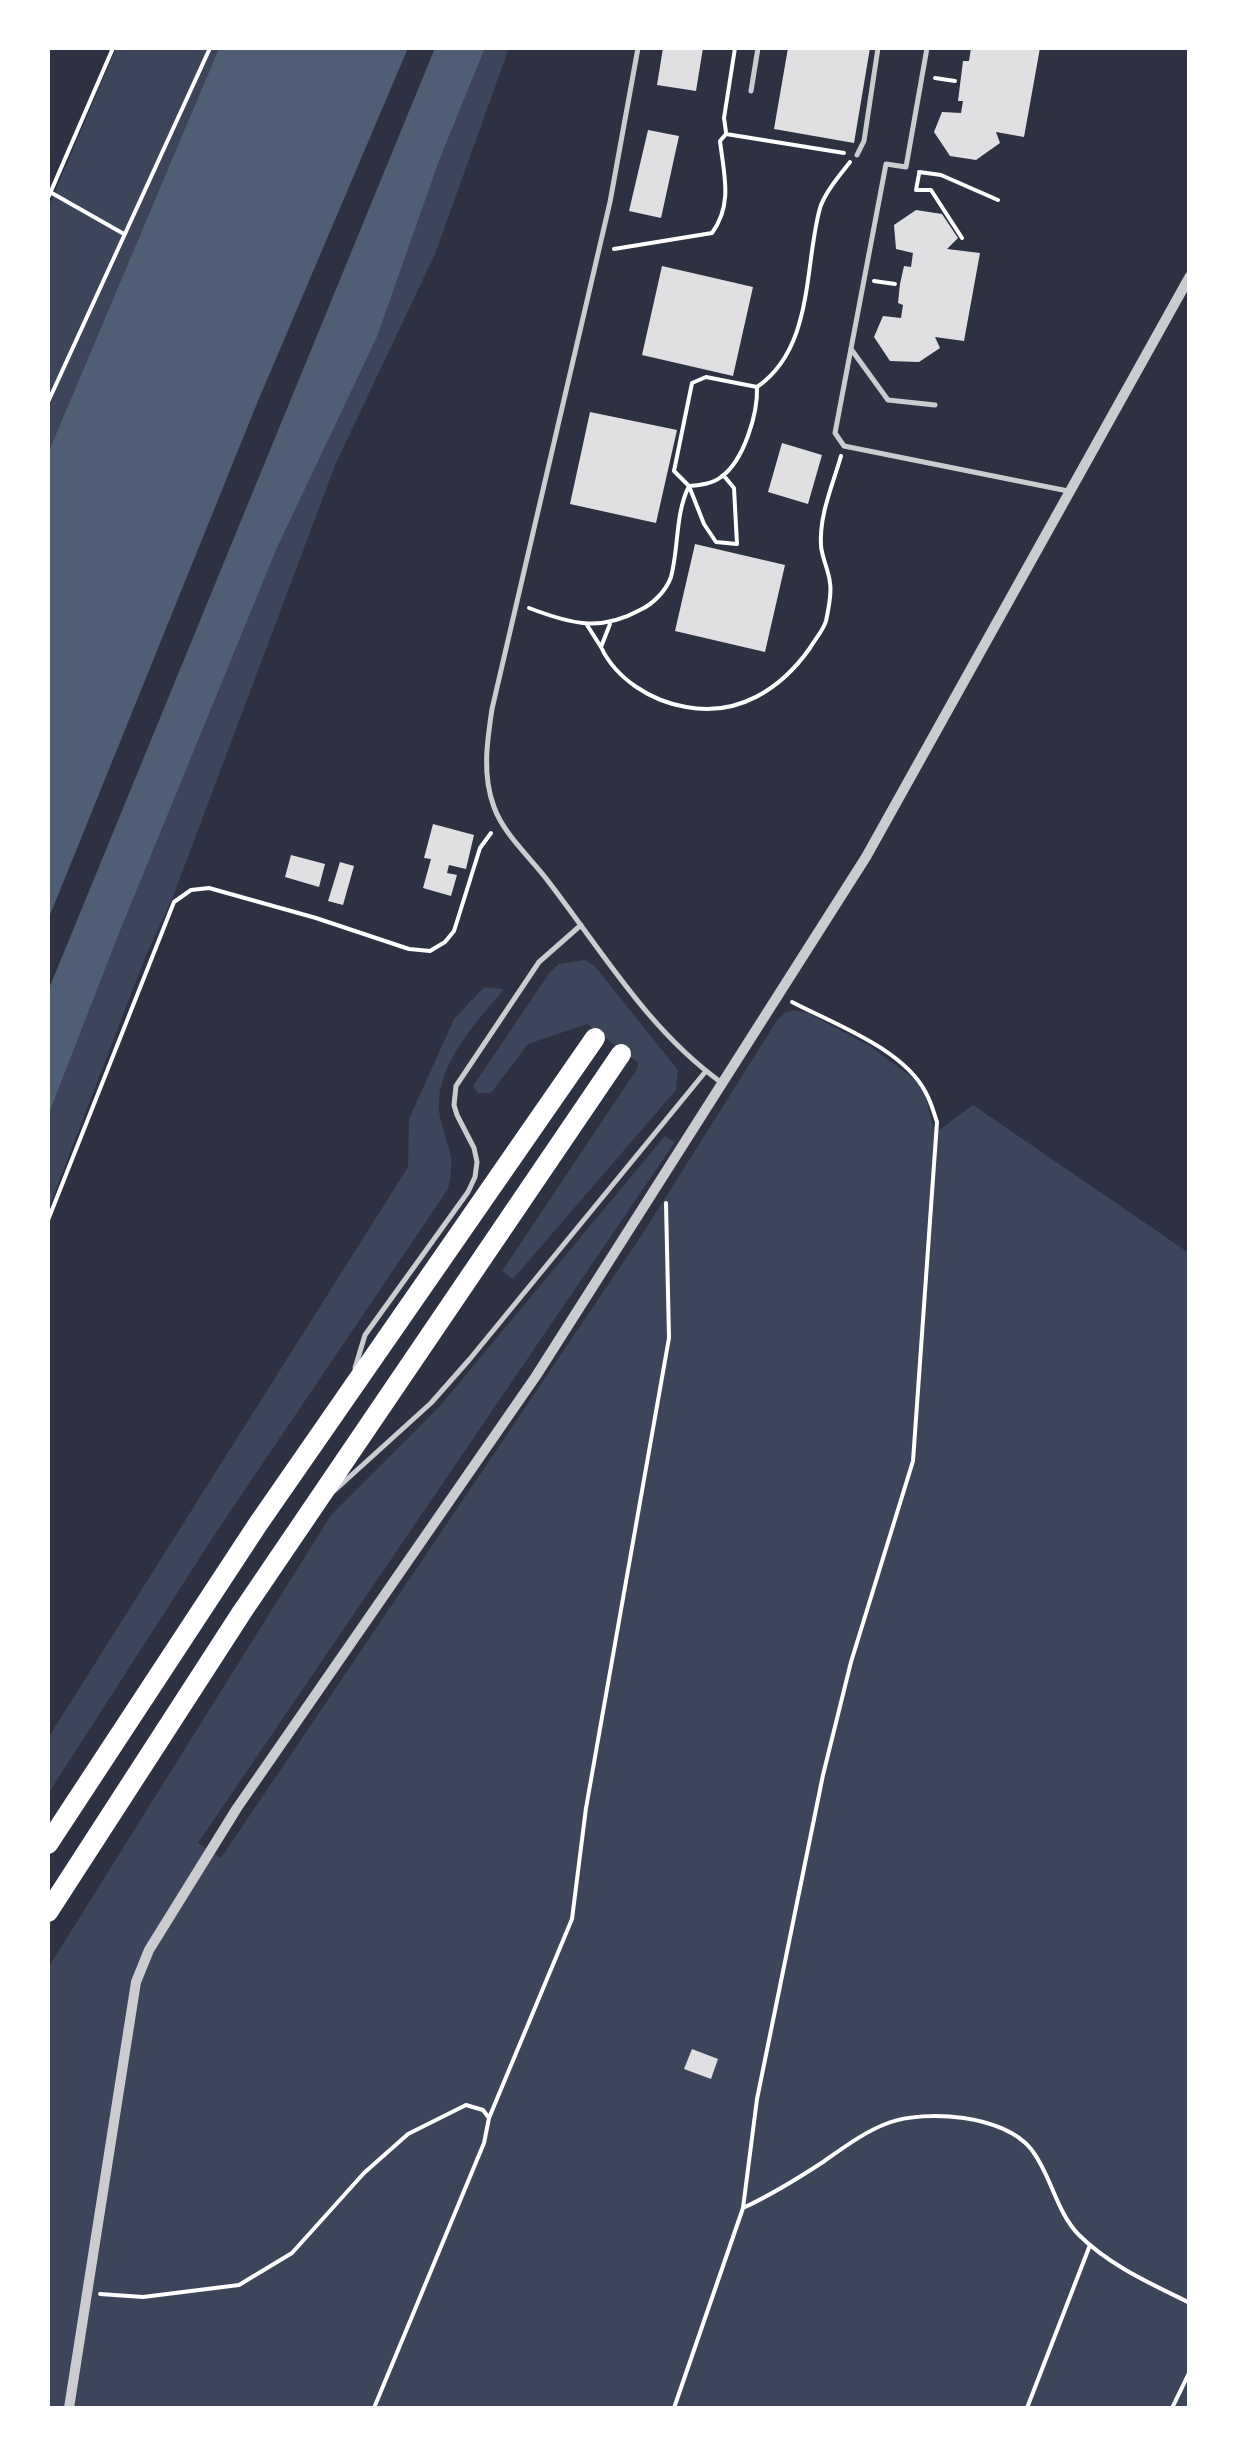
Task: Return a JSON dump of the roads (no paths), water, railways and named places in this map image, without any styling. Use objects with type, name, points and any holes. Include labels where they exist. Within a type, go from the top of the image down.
[{"type":"highway","points":[[48,1844],[349,1390],[595,1038]]},
{"type":"highway","points":[[48,1912],[309,1512],[621,1054]]},
{"type":"street","points":[[69,2408],[136,1982],[149,1950],[237,1808],[536,1376],[866,858],[1189,277]]},
{"type":"lane","points":[[638,48],[599,248],[515,602],[486,747],[487,782],[503,825],[581,925],[676,1046],[724,1084]]},
{"type":"lane","points":[[751,91],[758,48]]},
{"type":"lane","points":[[857,155],[864,141],[878,48]]},
{"type":"lane","points":[[927,48],[906,167],[886,164],[836,432],[844,446],[1068,491]]},
{"type":"lane","points":[[852,349],[888,400],[936,404]]},
{"type":"lane","points":[[349,1390],[365,1335],[475,1177],[474,1148],[454,1105],[460,1080],[540,962],[581,925]]},
{"type":"lane","points":[[309,1512],[431,1403],[706,1071]]}]
